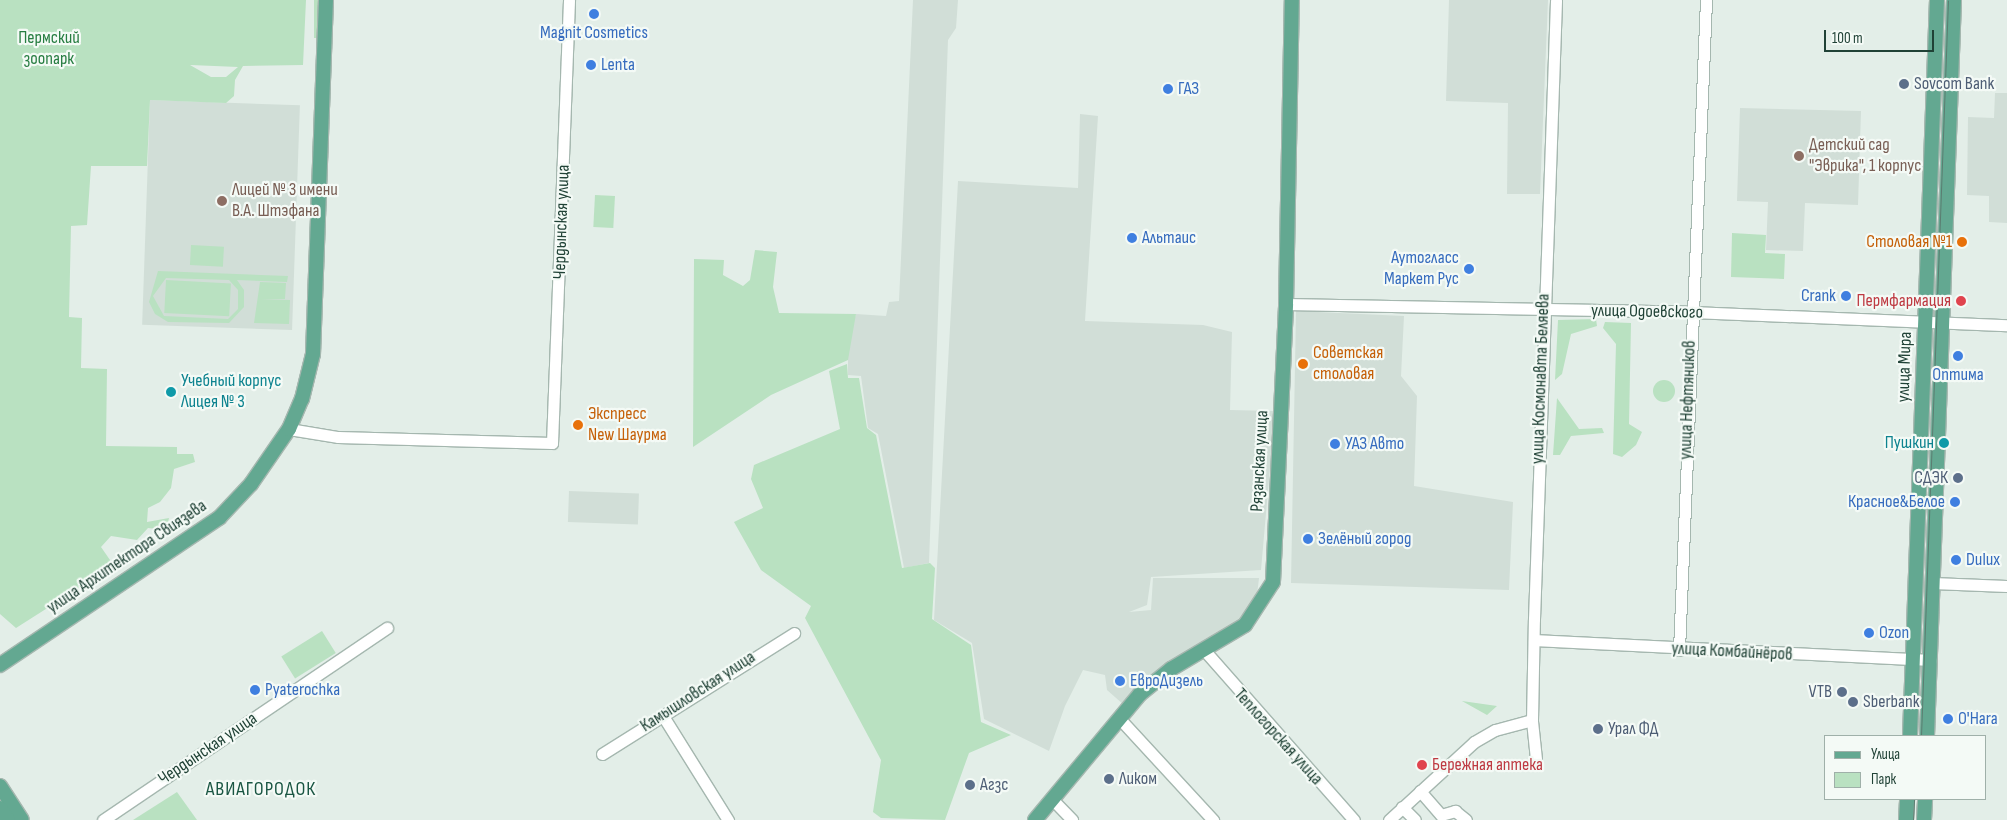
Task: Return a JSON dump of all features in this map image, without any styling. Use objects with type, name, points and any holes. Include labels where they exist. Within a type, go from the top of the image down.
[{"type":"main road","name":"улица Архитектора Свиязева","points":[[0,665],[219,518],[251,484],[289,428],[302,399],[313,354],[326,0]]},
{"type":"main road","name":"Рязанская улица","points":[[1035,820],[1119,718],[1155,681],[1245,625],[1273,582],[1286,304],[1292,0]]},
{"type":"main road","name":"улица Мира","points":[[1910,735],[1937,0]]},
{"type":"main road","name":"улица Мира","points":[[1927,735],[1954,0]]},
{"type":"main road","points":[[0,786],[22,820]]},
{"type":"main road","points":[[1906,820],[1907,800]]},
{"type":"main road","points":[[1924,800],[1924,820]]},
{"type":"main road","points":[[0,808],[8,820]]},
{"type":"street","name":"Чердынская улица","points":[[289,428],[338,437],[552,443],[569,0]]},
{"type":"street","name":"улица Космонавта Беляева","points":[[1536,759],[1532,720],[1534,640],[1543,309],[1556,0]]},
{"type":"street","name":"улица Нефтяников","points":[[1679,650],[1706,0]]},
{"type":"street","name":"улица Одоевского","points":[[1286,304],[1692,312],[2007,325]]},
{"type":"street","points":[[1932,583],[2007,586]]},
{"type":"street","name":"Чердынская улица","points":[[103,820],[387,628]]},
{"type":"street","name":"Камышловская улица","points":[[602,754],[794,633]]},
{"type":"street","name":"улица Комбайнёров","points":[[1534,640],[1679,650],[1930,660]]},
{"type":"street","name":"Теплогорская улица","points":[[1205,651],[1354,820]]},
{"type":"street","points":[[663,716],[728,820]]},
{"type":"street","points":[[1119,718],[1213,820]]},
{"type":"street","points":[[1389,820],[1474,742],[1495,730],[1532,720]]},
{"type":"street","points":[[1420,791],[1441,815],[1455,811],[1466,820]]},
{"type":"street","points":[[1052,798],[1072,820]]},
{"type":"street","points":[[1402,807],[1415,820]]},
{"type":"shaded area","points":[[913,0],[958,0],[956,28],[948,40],[929,563],[904,568],[878,434],[868,428],[861,376],[848,375],[848,339],[856,314],[886,316],[889,302],[899,301]]},
{"type":"shaded area","points":[[1449,0],[1548,0],[1540,194],[1507,194],[1508,103],[1446,101]]},
{"type":"shaded area","points":[[1995,93],[2007,93],[2007,223],[1989,222],[1989,196],[1967,195],[1968,117],[1994,118]]},
{"type":"shaded area","name":"Лицей № 3 имени В.А. Штэфана","points":[[150,100],[300,105],[292,330],[142,325]]},
{"type":"shaded area","name":"Детский сад \"Эврика\", 1 корпус","points":[[1740,108],[1861,111],[1858,205],[1805,203],[1803,251],[1766,250],[1768,202],[1737,201]]},
{"type":"shaded area","points":[[1080,114],[1098,116],[1085,321],[1203,325],[1232,332],[1230,410],[1275,411],[1261,570],[1151,577],[1147,605],[1129,612],[1151,610],[1153,578],[1259,578],[1256,604],[1226,632],[1124,705],[1107,690],[1105,675],[1083,670],[1065,706],[1049,751],[984,719],[972,643],[934,620],[958,181],[1078,188]]},
{"type":"shaded area","points":[[1296,311],[1404,316],[1401,376],[1417,396],[1414,486],[1513,502],[1509,590],[1291,583]]},
{"type":"shaded area","points":[[569,491],[639,493],[638,524],[568,522]]},
{"type":"green space","name":"Пермский зоопарк","points":[[0,0],[306,0],[303,65],[243,66],[235,80],[234,96],[226,103],[150,100],[147,166],[91,166],[87,225],[71,226],[69,317],[82,318],[81,368],[107,369],[106,446],[177,447],[177,454],[193,454],[195,462],[174,469],[171,488],[160,502],[148,508],[147,522],[169,518],[166,530],[148,528],[137,540],[111,536],[101,547],[110,560],[104,572],[16,628],[0,614]],"holes":[[[190,65],[238,67],[226,77],[211,77]]]},
{"type":"green space","points":[[314,0],[325,0],[325,38],[314,38]]},
{"type":"green space","points":[[595,195],[615,196],[613,228],[593,227]]},
{"type":"green space","points":[[1732,233],[1766,235],[1765,253],[1785,254],[1784,279],[1731,277]]},
{"type":"green space","points":[[191,245],[224,247],[223,267],[190,265]]},
{"type":"green space","points":[[755,250],[777,252],[773,287],[779,313],[856,314],[848,360],[771,395],[693,447],[694,259],[724,260],[723,275],[743,286],[750,280]]},
{"type":"green space","points":[[158,271],[288,276],[287,282],[237,280],[244,290],[244,307],[229,323],[168,322],[155,314],[149,302]],"holes":[[[166,278],[229,280],[238,290],[238,309],[228,319],[164,316],[153,296]]]},
{"type":"green space","points":[[166,280],[231,283],[229,316],[164,313]]},
{"type":"green space","points":[[260,282],[286,283],[285,299],[261,299],[290,300],[289,324],[254,323]]},
{"type":"green space","points":[[1596,319],[1597,326],[1571,334],[1562,374],[1555,380],[1558,320]]},
{"type":"green space","points":[[1605,322],[1631,323],[1629,424],[1642,432],[1636,445],[1622,457],[1613,454],[1616,344],[1603,328]]},
{"type":"green space","points":[[847,364],[848,378],[859,378],[867,428],[876,435],[902,568],[930,563],[935,568],[932,619],[971,645],[981,722],[1011,735],[969,753],[945,820],[881,818],[873,812],[881,760],[805,618],[811,606],[761,570],[734,522],[763,508],[751,479],[754,465],[840,429],[829,371]]},
{"type":"green space","points":[[1664,380],[1672,383],[1675,391],[1672,399],[1664,402],[1656,399],[1653,391],[1656,383]]},
{"type":"green space","points":[[1557,398],[1579,429],[1602,428],[1604,433],[1571,436],[1560,455],[1553,455]]},
{"type":"green space","points":[[322,631],[336,653],[295,678],[281,656]]},
{"type":"green space","points":[[1453,696],[1462,701],[1497,706],[1487,715]]},
{"type":"green space","points":[[177,792],[197,820],[133,820]]},
{"type":"tram line","points":[[1921,735],[1948,0]]},
{"type":"tram line","points":[[1913,820],[1914,800]]},
{"type":"place","name":"Magnit Cosmetics","points":[[594,14]]},
{"type":"place","name":"Lenta","points":[[591,65]]},
{"type":"place","name":"Sovcom Bank","points":[[1904,84]]},
{"type":"place","name":"ГАЗ","points":[[1168,89]]},
{"type":"place","name":"Детский сад \"Эврика\", 1 корпус","points":[[1799,156]]},
{"type":"place","name":"Лицей № 3 имени В.А. Штэфана","points":[[222,201]]},
{"type":"place","name":"Альтаис","points":[[1132,238]]},
{"type":"place","name":"Столовая №1","points":[[1962,242]]},
{"type":"place","name":"Аутогласс Маркет Рус","points":[[1469,269]]},
{"type":"place","name":"Crank","points":[[1846,296]]},
{"type":"place","name":"Пермфармация","points":[[1961,301]]},
{"type":"place","name":"Оптима","points":[[1958,356]]},
{"type":"place","name":"Советская столовая","points":[[1303,364]]},
{"type":"place","name":"Учебный корпус Лицея № 3","points":[[171,392]]},
{"type":"place","name":"Экспресс New Шаурма","points":[[578,425]]},
{"type":"place","name":"Пушкин","points":[[1944,443]]},
{"type":"place","name":"УАЗ Авто","points":[[1335,444]]},
{"type":"place","name":"СДЭК","points":[[1958,478]]},
{"type":"place","name":"Красное&Белое","points":[[1955,502]]},
{"type":"place","name":"Зелёный город","points":[[1308,539]]},
{"type":"place","name":"Dulux","points":[[1956,560]]},
{"type":"place","name":"Ozon","points":[[1869,633]]},
{"type":"place","name":"ЕвроДизель","points":[[1120,681]]},
{"type":"place","name":"Pyaterochka","points":[[255,690]]},
{"type":"place","name":"VTB","points":[[1842,692]]},
{"type":"place","name":"Sberbank","points":[[1853,702]]},
{"type":"place","name":"O'Hara","points":[[1948,719]]},
{"type":"place","name":"Урал ФД","points":[[1598,729]]},
{"type":"place","name":"Бережная аптека","points":[[1422,765]]},
{"type":"place","name":"Ликом","points":[[1109,779]]},
{"type":"place","name":"Агзс","points":[[970,785]]},
{"type":"district","name":"АВИАГОРОДОК","points":[[261,789]]}]
